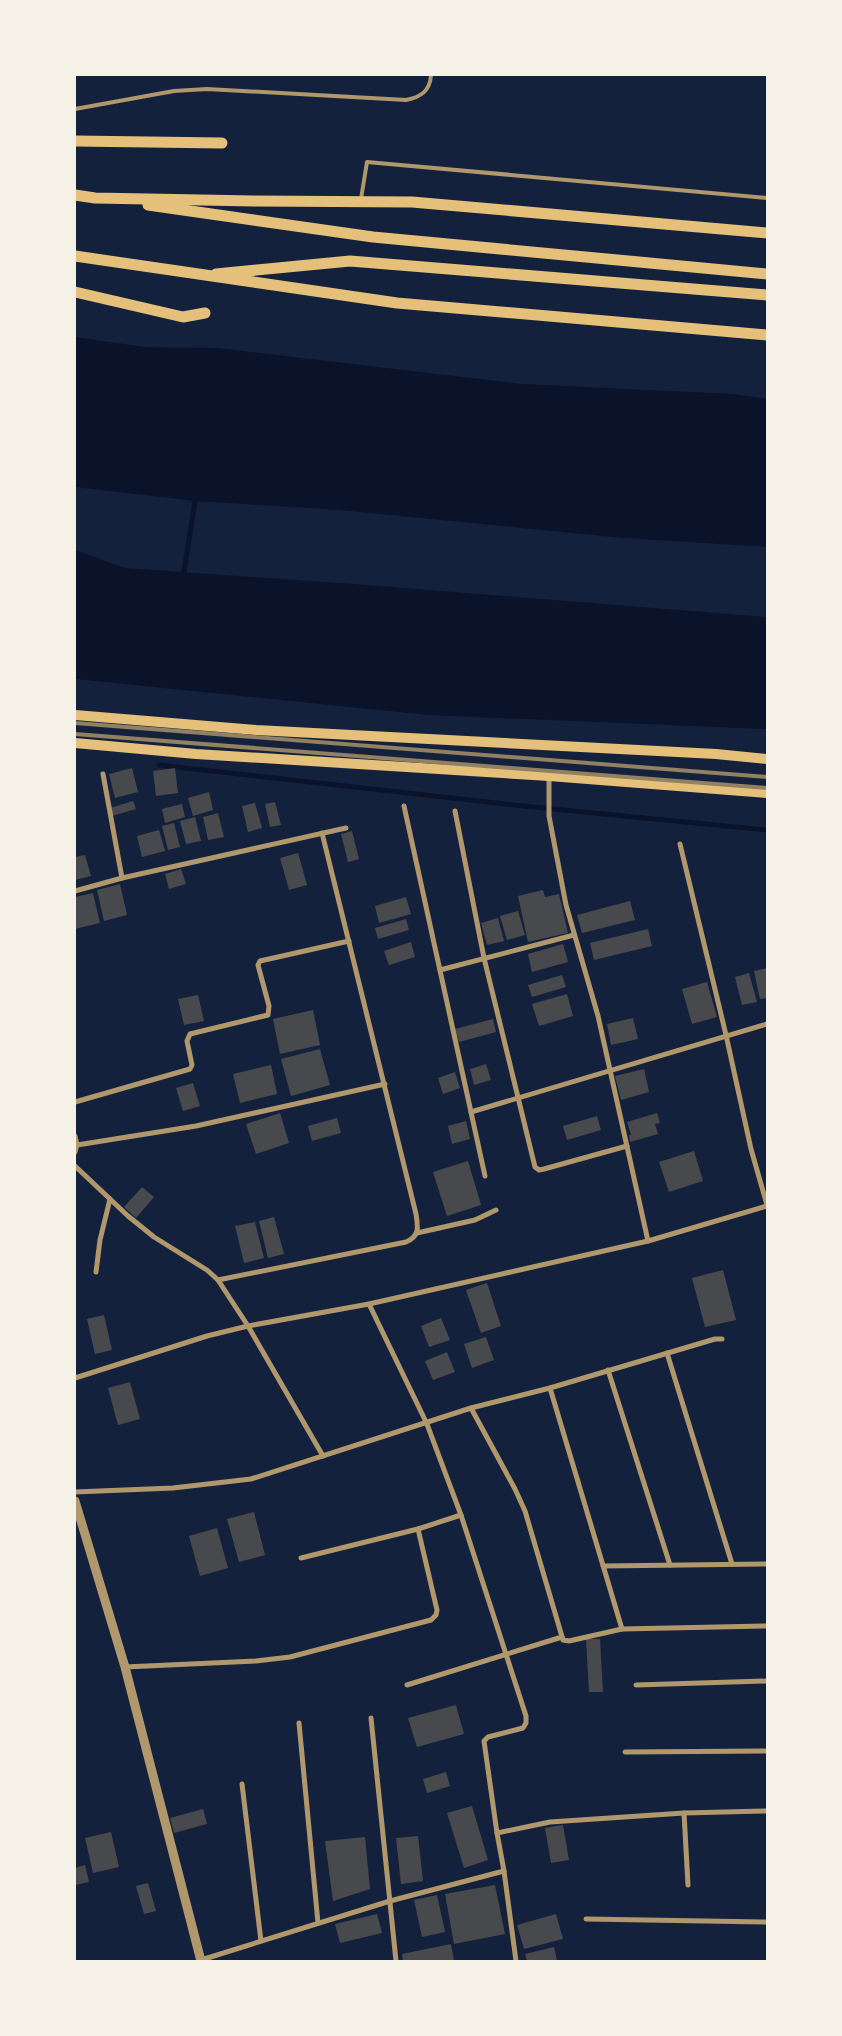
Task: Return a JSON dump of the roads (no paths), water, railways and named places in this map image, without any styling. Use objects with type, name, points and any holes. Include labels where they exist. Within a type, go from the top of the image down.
[{"type":"highway","points":[[75,142],[222,143]]},
{"type":"highway","points":[[75,195],[363,235],[767,274]]},
{"type":"highway","points":[[95,198],[412,202],[767,233]]},
{"type":"highway","points":[[75,256],[397,303],[767,335]]},
{"type":"highway","points":[[199,275],[350,261],[767,295]]},
{"type":"highway","points":[[75,292],[183,317],[205,314]]},
{"type":"main road","points":[[75,715],[256,730],[716,754],[767,759]]},
{"type":"main road","points":[[75,743],[196,754],[549,776],[767,793]]},
{"type":"street","points":[[103,774],[122,878]]},
{"type":"street","points":[[549,776],[549,816],[574,935],[598,1016],[648,1241]]},
{"type":"street","points":[[404,806],[485,1176]]},
{"type":"street","points":[[455,811],[484,958],[532,1161],[538,1170],[627,1146]]},
{"type":"street","points":[[75,891],[122,878],[346,828]]},
{"type":"street","points":[[218,1280],[406,1242],[414,1238],[417,1233],[416,1214],[322,833]]},
{"type":"street","points":[[75,1378],[207,1336],[248,1326],[369,1304],[648,1241],[767,1205],[751,1149],[680,844]]},
{"type":"street","points":[[440,970],[574,935]]},
{"type":"street","points":[[75,1102],[190,1068],[192,1065],[187,1041],[190,1034],[268,1015],[269,1006],[258,965],[260,961],[349,941]]},
{"type":"street","points":[[471,1112],[767,1024]]},
{"type":"street","points":[[77,1145],[196,1126],[385,1084]]},
{"type":"street","points":[[75,1136],[77,1145],[75,1152]]},
{"type":"street","points":[[75,1166],[140,1226],[207,1270],[218,1280],[248,1326],[323,1456]]},
{"type":"street","points":[[96,1272],[100,1240],[110,1200]]},
{"type":"street","points":[[417,1233],[475,1220],[496,1210]]},
{"type":"street","points":[[369,1304],[428,1424],[461,1514],[526,1716],[526,1723],[523,1728],[488,1737],[484,1741],[516,1961]]},
{"type":"street","points":[[75,1492],[212,1485],[252,1479],[428,1424],[471,1408],[550,1388],[715,1339],[722,1339]]},
{"type":"street","points":[[667,1353],[732,1564]]},
{"type":"street","points":[[608,1370],[670,1565]]},
{"type":"street","points":[[550,1388],[622,1628]]},
{"type":"street","points":[[471,1408],[515,1489],[524,1511],[562,1637],[566,1641],[622,1628],[767,1626]]},
{"type":"street","points":[[75,1501],[125,1667],[201,1960],[318,1923],[504,1871]]},
{"type":"street","points":[[301,1558],[418,1529],[461,1514]]},
{"type":"street","points":[[125,1667],[256,1662],[290,1657],[431,1620],[436,1615],[437,1610],[418,1529]]},
{"type":"street","points":[[603,1566],[767,1564]]},
{"type":"street","points":[[407,1685],[562,1637]]},
{"type":"street","points":[[636,1685],[767,1681]]},
{"type":"street","points":[[371,1718],[396,1961]]},
{"type":"street","points":[[299,1723],[318,1923]]},
{"type":"street","points":[[625,1752],[767,1751]]},
{"type":"street","points":[[242,1784],[261,1941]]},
{"type":"street","points":[[497,1833],[550,1822],[684,1813],[767,1811]]},
{"type":"street","points":[[684,1813],[688,1885]]},
{"type":"street","points":[[586,1919],[767,1922]]},
{"type":"lane","points":[[75,109],[174,91],[207,89],[406,100],[418,97],[424,93],[428,88],[431,75]]},
{"type":"lane","points":[[361,201],[367,162],[767,198]]},
{"type":"water","points":[[75,337],[145,347],[218,348],[523,384],[733,394],[767,399],[767,547],[623,538],[339,510],[195,501],[75,487]]},
{"type":"water","points":[[75,550],[125,568],[368,585],[767,617],[767,729],[428,715],[75,679]]},
{"type":"waterway","points":[[183,578],[196,495]]},
{"type":"waterway","points":[[159,765],[523,806],[767,830]]},
{"type":"railway","points":[[75,723],[767,777]]},
{"type":"railway","points":[[75,734],[767,788]]}]
